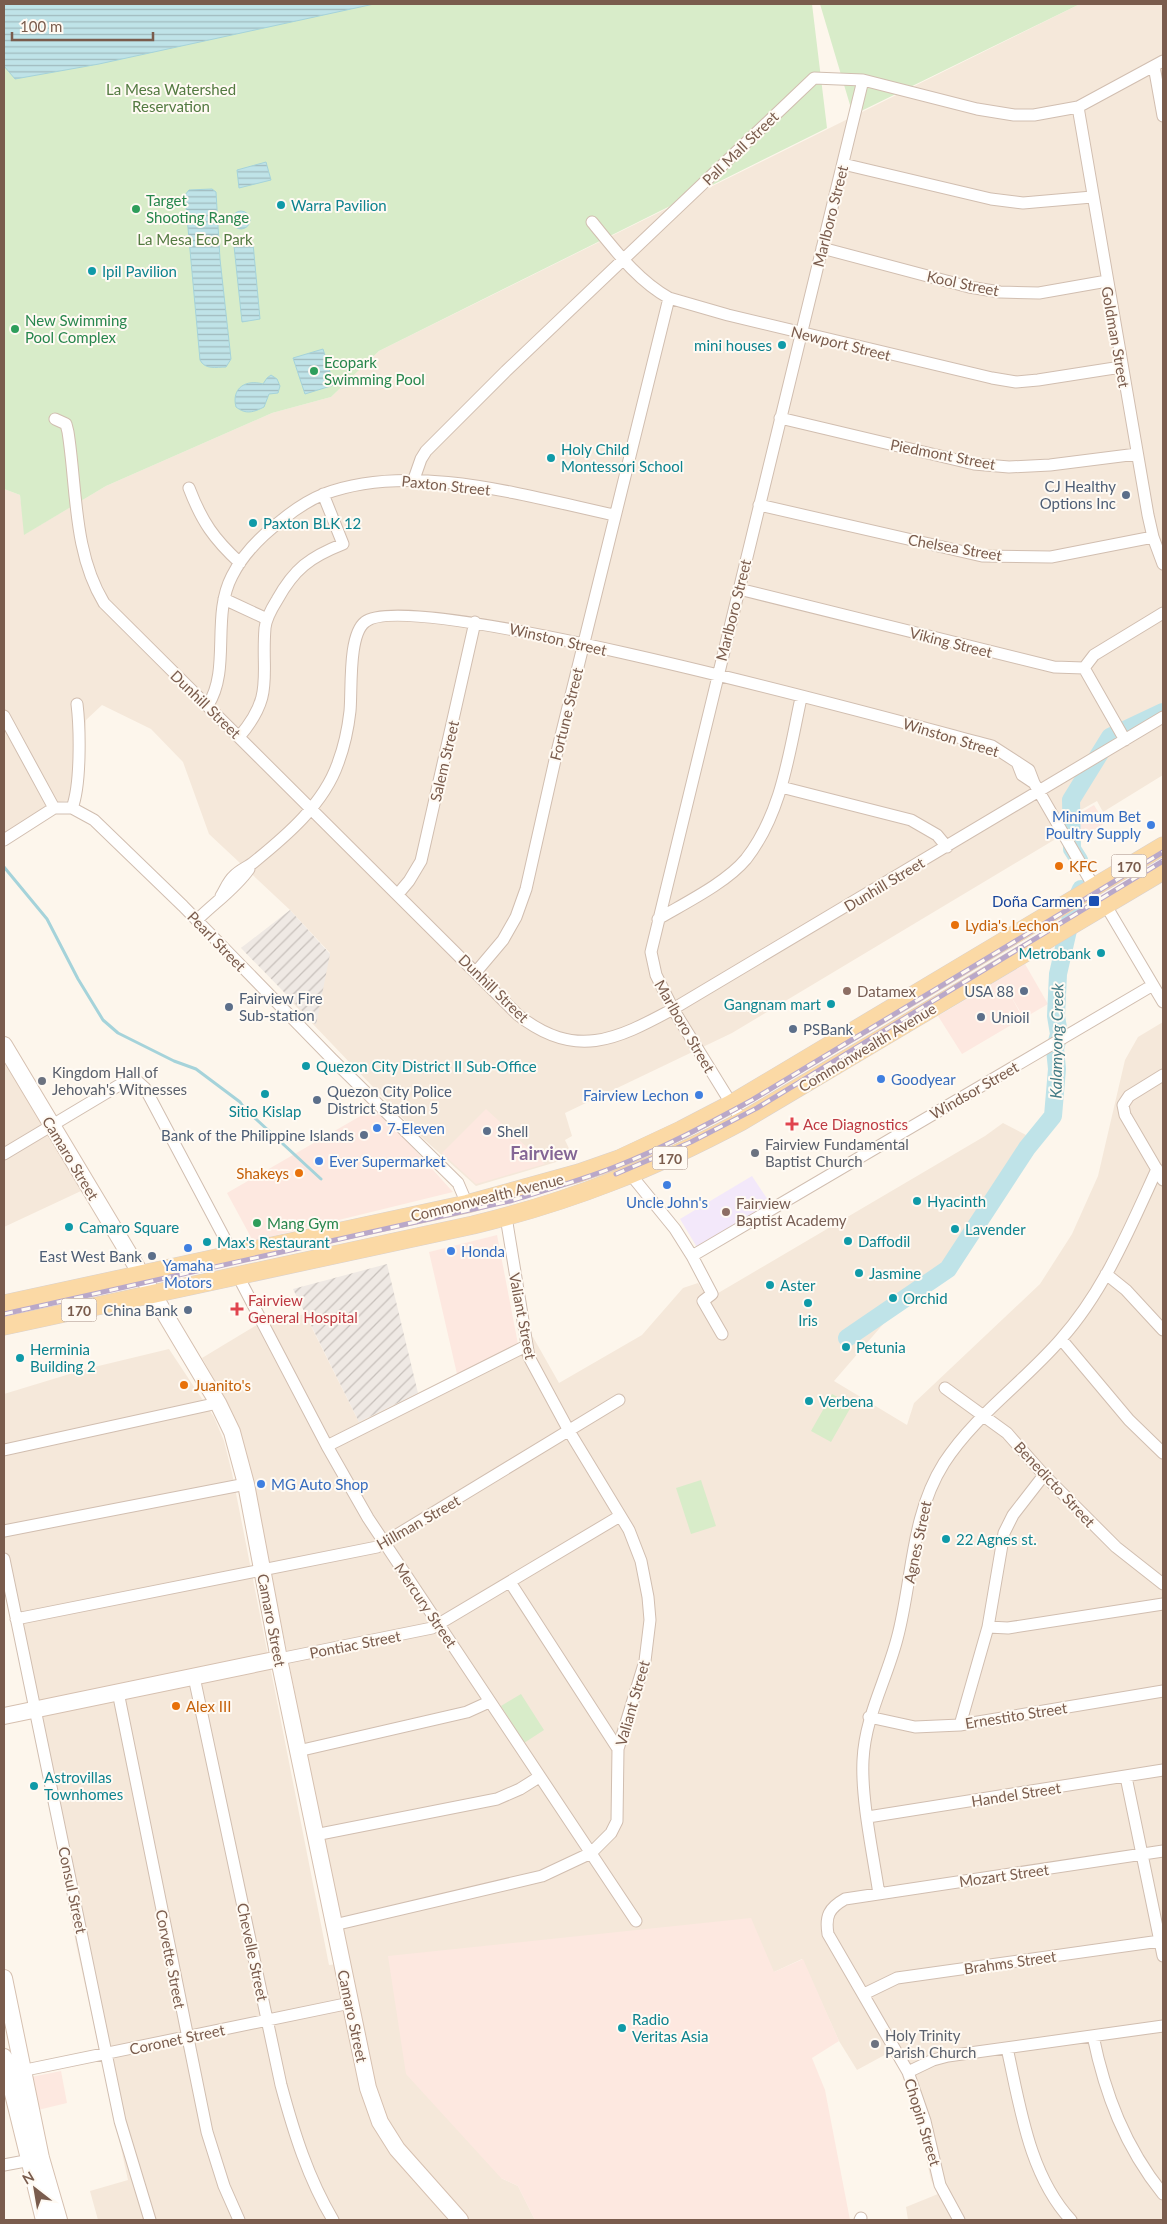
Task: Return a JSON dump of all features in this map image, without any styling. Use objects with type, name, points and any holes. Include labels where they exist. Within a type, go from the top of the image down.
[{"type":"main road","name":"Commonwealth Avenue","points":[[4,1304],[467,1204],[531,1187],[619,1159],[731,1104],[1163,846]]},
{"type":"main road","name":"Commonwealth Avenue","points":[[4,1326],[506,1217],[541,1207],[631,1175],[742,1122],[1163,871]]},
{"type":"street","name":"Pall Mall Street","points":[[414,479],[418,465],[426,450],[506,371],[814,78],[863,80],[977,109],[1014,115],[1054,113],[1078,107],[1159,63]]},
{"type":"street","points":[[1159,63],[1163,116]]},
{"type":"street","name":"Marlboro Street","points":[[742,1122],[674,1009],[656,975],[651,952],[863,80]]},
{"type":"street","name":"Goldman Street","points":[[1078,107],[1137,454],[1153,537],[1163,564]]},
{"type":"street","points":[[842,164],[991,199],[1030,203],[1092,197]]},
{"type":"street","name":"Newport Street","points":[[592,222],[623,260],[647,284],[669,298],[728,316],[971,374],[1016,382],[1121,367]]},
{"type":"street","name":"Kool Street","points":[[822,248],[969,287],[1000,292],[1039,293],[1107,281]]},
{"type":"street","name":"Fortune Street","points":[[476,972],[488,960],[507,932],[516,917],[526,889],[614,515],[669,298]]},
{"type":"street","name":"Piedmont Street","points":[[780,418],[974,464],[1010,467],[1050,465],[1137,454]]},
{"type":"street","name":"Dunhill Street","points":[[55,419],[66,424],[68,432],[80,536],[85,561],[96,591],[109,610],[208,705],[518,1014],[534,1027],[570,1040],[586,1043],[623,1034],[674,1009],[947,847],[1036,788],[1125,740],[1163,717]]},
{"type":"street","name":"Paxton Street","points":[[208,705],[216,683],[220,621],[224,599],[231,578],[240,563],[273,527],[295,510],[323,494],[392,480],[414,479],[503,491],[614,515]]},
{"type":"street","points":[[189,488],[203,523],[211,534],[240,563]]},
{"type":"street","points":[[239,737],[258,712],[264,693],[267,619],[290,578],[300,568],[311,559],[343,544],[323,494]]},
{"type":"street","name":"Chelsea Street","points":[[759,505],[982,556],[1051,557],[1153,537]]},
{"type":"street","name":"Viking Street","points":[[738,589],[1054,667],[1084,668]]},
{"type":"street","points":[[224,599],[267,619]]},
{"type":"street","points":[[1125,740],[1084,668],[1094,654],[1163,613]]},
{"type":"street","name":"Winston Street","points":[[197,920],[220,896],[239,883],[252,864],[311,808],[331,781],[346,738],[356,640],[364,622],[385,615],[438,617],[475,622],[583,644],[992,746],[1017,762],[1022,775],[1036,788],[1094,887]]},
{"type":"street","name":"Salem Street","points":[[398,894],[409,881],[421,861],[475,622]]},
{"type":"street","points":[[658,919],[720,881],[745,860],[771,817],[782,787],[801,698]]},
{"type":"street","points":[[72,808],[76,795],[79,734],[77,704]]},
{"type":"street","points":[[4,716],[54,808],[4,840]]},
{"type":"street","points":[[782,787],[911,820],[937,835],[947,847]]},
{"type":"street","name":"Pearl Street","points":[[54,808],[72,808],[94,820],[197,920],[332,1059],[458,1183],[467,1204]]},
{"type":"street","points":[[1105,904],[1163,1002]]},
{"type":"street","name":"Windsor Street","points":[[692,1256],[1153,986]]},
{"type":"street","name":"Camaro Street","points":[[5,1050],[218,1403],[234,1439],[246,1484],[279,1659],[368,2088],[380,2122],[397,2149],[460,2220]]},
{"type":"street","points":[[1163,1075],[1129,1096],[1123,1105],[1124,1115],[1163,1180]]},
{"type":"street","points":[[4,1154],[121,1084],[136,1080],[145,1088],[233,1254]]},
{"type":"street","name":"Agnes Street","points":[[879,1894],[868,1817],[863,1762],[869,1717],[898,1639],[920,1514],[943,1465],[960,1440],[1061,1339],[1092,1299],[1106,1274],[1156,1169]]},
{"type":"street","points":[[631,1175],[675,1228],[692,1256],[712,1294],[703,1301],[722,1334]]},
{"type":"street","name":"Valiant Street","points":[[334,1925],[542,1876],[590,1853],[612,1833],[617,1821],[618,1749],[643,1671],[650,1620],[646,1580],[635,1542],[540,1381],[526,1346],[506,1217]]},
{"type":"street","points":[[1106,1274],[1126,1290],[1163,1330]]},
{"type":"street","name":"Mercury Street","points":[[238,1276],[327,1446],[384,1544],[440,1624],[489,1702],[636,1921]]},
{"type":"street","points":[[1061,1339],[1129,1420],[1163,1453]]},
{"type":"street","points":[[327,1446],[526,1346]]},
{"type":"street","name":"Benedicto Street","points":[[945,1388],[1007,1433],[1044,1475],[1116,1548],[1163,1584]]},
{"type":"street","name":"Hillman Street","points":[[16,1619],[362,1551],[384,1544],[619,1400]]},
{"type":"street","points":[[4,1450],[218,1403]]},
{"type":"street","points":[[960,1724],[988,1627],[1004,1533],[1013,1515],[1044,1475]]},
{"type":"street","points":[[4,1531],[246,1484]]},
{"type":"street","name":"Pontiac Street","points":[[4,1716],[424,1630],[440,1624],[620,1516]]},
{"type":"street","name":"Consul Street","points":[[4,1559],[130,2159],[150,2220]]},
{"type":"street","points":[[510,1582],[618,1749]]},
{"type":"street","points":[[988,1627],[1008,1628],[1163,1604]]},
{"type":"street","name":"Chevelle Street","points":[[194,1677],[281,2086],[296,2141],[313,2182],[334,2220]]},
{"type":"street","name":"Ernestito Street","points":[[869,1717],[915,1726],[960,1724],[1163,1691]]},
{"type":"street","name":"Corvette Street","points":[[118,1692],[206,2132],[224,2186],[239,2220]]},
{"type":"street","points":[[298,1751],[467,1712],[489,1702]]},
{"type":"street","name":"Handel Street","points":[[868,1817],[1163,1770]]},
{"type":"street","points":[[315,1835],[497,1799],[520,1789],[539,1777]]},
{"type":"street","points":[[1126,1777],[1163,1956]]},
{"type":"street","name":"Mozart Street","points":[[845,1899],[1163,1851]]},
{"type":"street","name":"Chopin Street","points":[[845,1899],[836,1904],[826,1920],[828,1934],[908,2072],[924,2121],[940,2185],[959,2220]]},
{"type":"street","name":"Brahms Street","points":[[864,1994],[897,1978],[1160,1941]]},
{"type":"street","points":[[4,1978],[11,2073]]},
{"type":"street","name":"Coronet Street","points":[[11,2073],[350,2003]]},
{"type":"street","points":[[908,2072],[933,2060],[948,2056],[1163,2026]]},
{"type":"street","points":[[1092,2036],[1107,2093],[1122,2131],[1138,2160],[1163,2194]]},
{"type":"street","points":[[1006,2048],[1030,2143],[1047,2185],[1071,2220]]},
{"type":"street","points":[[4,2057],[11,2073],[34,2159],[44,2220]]},
{"type":"street","points":[[4,2165],[34,2159]]},
{"type":"street","points":[[34,2159],[59,2220]]},
{"type":"shaded area","points":[[1080,4],[1163,4],[1163,775],[1103,812],[1097,801],[1063,820],[1069,831],[732,1033],[565,1113],[572,1136],[565,1140],[573,1157],[476,1186],[416,1132],[289,999],[330,953],[290,910],[209,834],[183,762],[151,729],[102,705],[86,720],[80,799],[56,802],[4,834],[4,489],[20,495],[25,534],[106,486],[272,413],[331,397],[379,351]]},
{"type":"shaded area","points":[[1094,805],[1105,823],[1089,833],[1086,828],[1075,835],[1067,821]]},
{"type":"shaded area","points":[[290,910],[330,954],[316,1025],[241,948]]},
{"type":"shaded area","name":"Unioil","points":[[1025,964],[1048,1004],[1024,1018],[1009,993],[1023,1018],[962,1054],[938,1016]]},
{"type":"shaded area","points":[[1163,1022],[1163,2220],[908,2220],[906,2207],[938,2194],[931,2180],[911,2089],[892,2051],[857,2070],[839,2041],[802,1959],[774,1972],[501,2178],[518,2186],[535,2220],[98,2220],[90,2191],[128,2180],[76,1944],[53,1816],[4,1586],[4,1394],[86,1369],[169,1349],[214,1417],[224,1441],[232,1473],[329,1965],[348,1963],[250,1465],[240,1432],[226,1400],[202,1358],[255,1326],[305,1314],[359,1422],[533,1337],[559,1383],[642,1335],[683,1288],[698,1283],[708,1299],[985,1136],[1003,1123],[1026,1135],[1006,1188],[948,1261],[885,1322],[834,1381],[907,1425],[914,1403],[1040,1284],[1072,1234],[1098,1176],[1125,1060],[1138,1037]]},
{"type":"shaded area","points":[[4,1056],[81,1191],[4,1227]]},
{"type":"shaded area","points":[[376,1107],[453,1192],[253,1241],[227,1193]]},
{"type":"shaded area","name":"Shell","points":[[486,1109],[545,1164],[476,1184],[442,1153]]},
{"type":"shaded area","name":"Fairview Baptist Academy","points":[[752,1176],[772,1206],[698,1249],[680,1219]]},
{"type":"shaded area","points":[[497,1235],[518,1344],[457,1374],[429,1252]]},
{"type":"shaded area","points":[[387,1264],[418,1393],[359,1422],[293,1289]]},
{"type":"shaded area","points":[[751,1918],[774,1972],[803,1959],[839,2041],[812,2058],[825,2090],[850,2220],[535,2220],[518,2186],[501,2178],[406,2074],[388,1956]]},
{"type":"shaded area","points":[[61,2071],[67,2103],[38,2110],[31,2077]]},
{"type":"green space","name":"La Mesa Eco Park","points":[[4,4],[812,4],[827,128],[379,351],[331,397],[272,413],[106,486],[24,535],[20,495],[4,489]]},
{"type":"green space","points":[[820,4],[1080,4],[853,115]]},
{"type":"green space","points":[[832,1394],[852,1405],[831,1442],[811,1431]]},
{"type":"green space","points":[[701,1480],[716,1526],[691,1534],[676,1488]]},
{"type":"green space","points":[[521,1694],[544,1730],[524,1743],[501,1706]]},
{"type":"water","points":[[4,4],[374,4],[99,64],[15,79],[4,66]]},
{"type":"water","points":[[266,162],[271,180],[239,188],[237,170]]},
{"type":"water","points":[[212,189],[216,192],[220,259],[231,359],[226,367],[208,367],[200,360],[185,195],[189,190]]},
{"type":"water","points":[[241,211],[247,214],[250,220],[247,226],[241,229],[235,226],[232,220],[235,214]]},
{"type":"water","points":[[253,243],[260,319],[242,322],[234,246]]},
{"type":"water","name":"Ecopark Swimming Pool","points":[[323,349],[334,385],[305,394],[293,358]]},
{"type":"water","points":[[271,375],[277,379],[280,386],[278,393],[269,394],[264,407],[250,412],[236,407],[236,395],[241,386],[251,383],[263,384]]},
{"type":"waterway","name":"Kalamyong Creek","points":[[1079,860],[1072,849],[1071,800],[1110,737],[1163,712]]},
{"type":"waterway","points":[[4,867],[47,919],[78,979],[103,1020],[118,1033],[174,1061],[196,1069],[240,1102],[245,1109],[321,1179]]},
{"type":"waterway","name":"Kalamyong Creek","points":[[847,1338],[948,1269],[1027,1148],[1053,1116],[1057,1069],[1055,1049],[1059,1034],[1056,1016],[1058,974],[1074,904],[1081,889]]},
{"type":"railway","points":[[4,1314],[510,1201],[617,1166],[668,1144],[752,1100],[1163,852]]},
{"type":"railway","points":[[616,1174],[691,1142],[757,1108],[1163,861]]},
{"type":"place","name":"Warra Pavilion","points":[[281,205]]},
{"type":"place","name":"Target Shooting Range","points":[[136,209]]},
{"type":"place","name":"Ipil Pavilion","points":[[92,271]]},
{"type":"place","name":"New Swimming Pool Complex","points":[[15,329]]},
{"type":"place","name":"mini houses","points":[[782,345]]},
{"type":"place","name":"Ecopark Swimming Pool","points":[[314,371]]},
{"type":"place","name":"Holy Child Montessori School","points":[[551,458]]},
{"type":"place","name":"CJ Healthy Options Inc","points":[[1126,495]]},
{"type":"place","name":"Paxton BLK 12","points":[[253,523]]},
{"type":"place","name":"Minimum Bet Poultry Supply","points":[[1151,825]]},
{"type":"place","name":"KFC","points":[[1059,866]]},
{"type":"place","name":"Doña Carmen","points":[[1094,901]]},
{"type":"place","name":"Lydia's Lechon","points":[[955,925]]},
{"type":"place","name":"Metrobank","points":[[1101,953]]},
{"type":"place","name":"Datamex","points":[[847,991]]},
{"type":"place","name":"USA 88","points":[[1024,991]]},
{"type":"place","name":"Gangnam mart","points":[[831,1004]]},
{"type":"place","name":"Fairview Fire Sub-station","points":[[229,1007]]},
{"type":"place","name":"Unioil","points":[[981,1017]]},
{"type":"place","name":"PSBank","points":[[793,1029]]},
{"type":"place","name":"Quezon City District II Sub-Office","points":[[306,1066]]},
{"type":"place","name":"Goodyear","points":[[881,1079]]},
{"type":"place","name":"Kingdom Hall of Jehovah's Witnesses","points":[[42,1081]]},
{"type":"place","name":"Sitio Kislap","points":[[265,1094]]},
{"type":"place","name":"Fairview Lechon","points":[[699,1095]]},
{"type":"place","name":"Quezon City Police District Station 5","points":[[317,1100]]},
{"type":"place","name":"Ace Diagnostics","points":[[792,1124]]},
{"type":"place","name":"7-Eleven","points":[[377,1128]]},
{"type":"place","name":"Shell","points":[[487,1131]]},
{"type":"place","name":"Bank of the Philippine Islands","points":[[364,1135]]},
{"type":"place","name":"Fairview Fundamental Baptist Church","points":[[755,1153]]},
{"type":"place","name":"Ever Supermarket","points":[[319,1161]]},
{"type":"place","name":"Shakeys","points":[[299,1173]]},
{"type":"place","name":"Uncle John's","points":[[667,1185]]},
{"type":"place","name":"Hyacinth","points":[[917,1201]]},
{"type":"place","name":"Fairview Baptist Academy","points":[[726,1212]]},
{"type":"place","name":"Mang Gym","points":[[257,1223]]},
{"type":"place","name":"Camaro Square","points":[[69,1227]]},
{"type":"place","name":"Lavender","points":[[955,1229]]},
{"type":"place","name":"Daffodil","points":[[848,1241]]},
{"type":"place","name":"Max's Restaurant","points":[[207,1242]]},
{"type":"place","name":"Yamaha Motors","points":[[188,1248]]},
{"type":"place","name":"Honda","points":[[451,1251]]},
{"type":"place","name":"East West Bank","points":[[152,1256]]},
{"type":"place","name":"Jasmine","points":[[859,1273]]},
{"type":"place","name":"Aster","points":[[770,1285]]},
{"type":"place","name":"Orchid","points":[[893,1298]]},
{"type":"place","name":"Iris","points":[[808,1303]]},
{"type":"place","name":"Fairview General Hospital","points":[[237,1309]]},
{"type":"place","name":"China Bank","points":[[188,1310]]},
{"type":"place","name":"Petunia","points":[[846,1347]]},
{"type":"place","name":"Herminia Building 2","points":[[20,1358]]},
{"type":"place","name":"Juanito's","points":[[184,1385]]},
{"type":"place","name":"Verbena","points":[[809,1401]]},
{"type":"place","name":"MG Auto Shop","points":[[261,1484]]},
{"type":"place","name":"22 Agnes st.","points":[[946,1539]]},
{"type":"place","name":"Alex III","points":[[176,1706]]},
{"type":"place","name":"Astrovillas Townhomes","points":[[34,1786]]},
{"type":"place","name":"Radio Veritas Asia","points":[[622,2028]]},
{"type":"place","name":"Holy Trinity Parish Church","points":[[875,2044]]},
{"type":"district","name":"Fairview","points":[[544,1153]]},
{"type":"park label","name":"La Mesa Watershed Reservation","points":[[171,98]]}]
